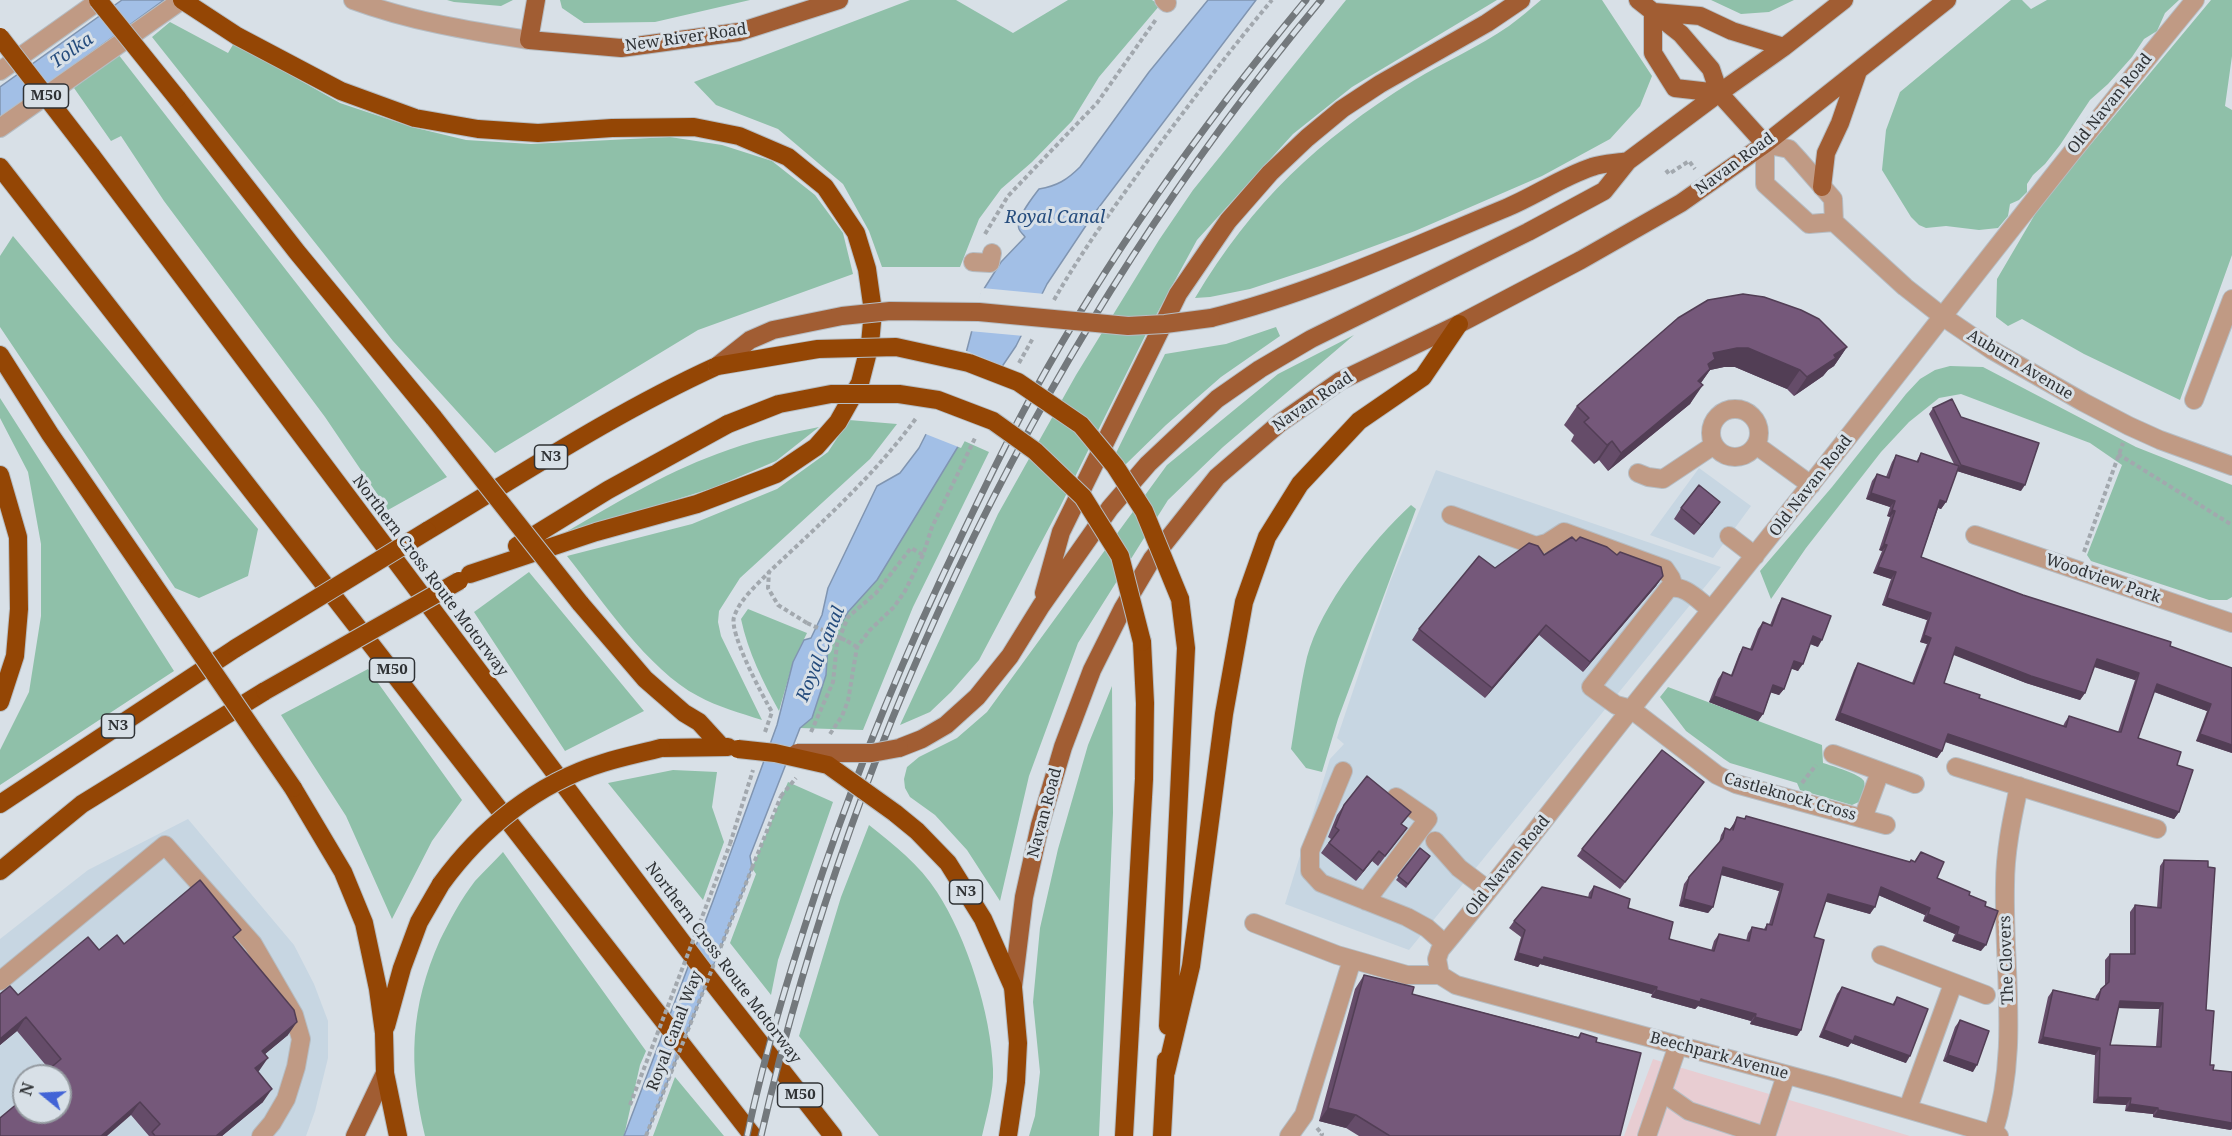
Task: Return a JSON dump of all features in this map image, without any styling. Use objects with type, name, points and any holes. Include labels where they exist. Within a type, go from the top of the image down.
[{"type":"highway","points":[[99,0],[297,252],[435,418],[579,603],[645,678],[684,713],[699,722],[729,748]]},
{"type":"highway","points":[[182,0],[237,36],[340,90],[415,118],[478,129],[538,133],[612,128],[694,127],[739,136],[788,157],[825,187],[856,232],[867,269],[872,300],[870,344],[860,383],[838,422],[816,447],[776,474],[697,504],[596,532],[464,578]]},
{"type":"highway","name":"Northern Cross Route Motorway","points":[[0,37],[695,959],[833,1136]]},
{"type":"highway","name":"M50","points":[[0,167],[753,1136]]},
{"type":"highway","points":[[1166,1072],[1191,966],[1224,714],[1244,602],[1267,537],[1299,484],[1359,421],[1423,377],[1460,324]]},
{"type":"highway","points":[[717,366],[818,349],[896,347],[969,363],[1018,382],[1081,425],[1115,466],[1144,511],[1180,599],[1186,648],[1162,1136]]},
{"type":"highway","points":[[0,355],[50,434],[292,788],[343,872],[364,923],[378,989],[384,1034]]},
{"type":"highway","name":"N3","points":[[0,804],[236,648],[427,531],[676,385],[717,366]]},
{"type":"highway","points":[[0,870],[82,804],[264,691],[464,578],[608,490],[728,424],[779,404],[831,394],[899,394],[938,400],[993,422],[1035,451],[1083,497],[1120,556],[1142,642],[1145,703],[1144,779],[1124,1136]]},
{"type":"highway","points":[[0,475],[18,537],[19,609],[15,656],[0,702]]},
{"type":"highway","name":"N3","points":[[398,1136],[385,1073],[384,1034],[405,959],[420,922],[459,859],[491,827],[531,796],[601,763],[661,748],[729,748],[775,753],[828,765],[895,813],[917,831],[948,863],[983,919],[1013,987],[1018,1043],[1016,1082],[1008,1136]]},
{"type":"main road","points":[[529,40],[536,0]]},
{"type":"main road","name":"New River Road","points":[[529,40],[621,48],[739,33],[839,0]]},
{"type":"main road","points":[[1041,606],[1061,532],[1178,294],[1228,221],[1278,166],[1307,138],[1342,110],[1380,84],[1487,23],[1521,0]]},
{"type":"main road","points":[[1638,0],[1681,33],[1711,69],[1719,93],[1765,144]]},
{"type":"main road","points":[[775,753],[872,753],[900,748],[946,725],[977,697],[1010,656],[1041,606],[1093,531],[1133,482],[1182,430],[1217,399],[1260,369],[1311,339],[1528,232],[1604,191],[1628,161],[1784,47],[1844,0]]},
{"type":"main road","name":"Navan Road","points":[[1013,987],[1024,897],[1040,825],[1063,747],[1092,670],[1123,608],[1152,559],[1217,477],[1280,423],[1340,381],[1460,324],[1581,260],[1681,203],[1765,144],[1947,0]]},
{"type":"main road","points":[[1653,12],[1700,16],[1732,31],[1784,47]]},
{"type":"main road","points":[[1653,12],[1653,53],[1675,88],[1719,93]]},
{"type":"main road","points":[[1822,186],[1826,153],[1840,123],[1858,71]]},
{"type":"main road","points":[[717,366],[750,340],[773,330],[842,316],[890,311],[980,312],[1128,326],[1211,318],[1270,302],[1374,263],[1510,207],[1593,166],[1628,161]]},
{"type":"main road","points":[[355,1136],[385,1073]]},
{"type":"street","points":[[0,71],[99,0]]},
{"type":"street","points":[[0,128],[182,0]]},
{"type":"street","points":[[353,0],[411,18],[529,40]]},
{"type":"street","name":"Old Navan Road","points":[[1440,975],[1437,958],[1445,944],[1755,556],[2100,115],[2195,0]]},
{"type":"street","points":[[1765,144],[1789,149],[1822,186],[1833,199],[1834,222],[1809,224],[1765,184],[1765,144]]},
{"type":"street","name":"Auburn Avenue","points":[[1834,222],[1905,287],[1942,316],[2010,361],[2129,426],[2160,440],[2232,466]]},
{"type":"street","points":[[973,262],[990,263],[992,253]]},
{"type":"street","points":[[2194,400],[2232,299]]},
{"type":"street","points":[[1739,408],[1753,416],[1757,422],[1759,430],[1756,445],[1751,451],[1735,457],[1727,455],[1714,445],[1711,430],[1713,422],[1724,411],[1739,408]]},
{"type":"street","points":[[1638,473],[1663,479],[1714,445]]},
{"type":"street","points":[[1756,445],[1811,485]]},
{"type":"street","points":[[1451,515],[1536,546],[1547,543],[1564,532],[1665,569],[1674,587],[1681,588],[1711,610]]},
{"type":"street","name":"Woodview Park","points":[[1975,535],[2232,623]]},
{"type":"street","points":[[1729,536],[1755,556]]},
{"type":"street","name":"Castleknock Cross","points":[[1674,587],[1663,594],[1591,687],[1616,705],[1631,710],[1717,775],[1737,784],[1886,825]]},
{"type":"street","points":[[1833,754],[1915,784]]},
{"type":"street","points":[[1956,767],[2157,829]]},
{"type":"street","points":[[1343,771],[1310,851],[1310,871],[1321,883],[1418,922],[1445,944]]},
{"type":"street","name":"Castleknock Cross","points":[[1863,818],[1880,772]]},
{"type":"street","name":"The Clovers","points":[[1996,1135],[2008,1059],[2009,1006],[2004,885],[2008,841],[2019,786]]},
{"type":"street","points":[[1366,901],[1428,819],[1396,797]]},
{"type":"street","points":[[1435,841],[1459,868],[1488,890]]},
{"type":"street","points":[[0,981],[165,845],[253,944],[294,1015],[301,1039],[297,1067],[286,1099],[273,1123],[261,1136]]},
{"type":"street","points":[[1254,923],[1352,960],[1407,975],[1440,975]]},
{"type":"street","points":[[1881,955],[1986,995]]},
{"type":"street","points":[[1289,1136],[1304,1115],[1352,960]]},
{"type":"street","name":"Beechpark Avenue","points":[[1440,975],[1456,985],[1908,1108],[1996,1135]]},
{"type":"street","points":[[1908,1108],[1953,984]]},
{"type":"street","points":[[1647,1136],[1678,1045]]},
{"type":"street","points":[[1662,1092],[1689,1111],[1766,1136],[1786,1075]]},
{"type":"path","points":[[1188,106],[1272,0]]},
{"type":"path","points":[[973,262],[987,228],[1008,196],[1097,103],[1165,2]]},
{"type":"path","points":[[1666,170],[1669,174],[1689,161],[1696,170]]},
{"type":"path","points":[[765,733],[772,712],[734,633],[733,619],[742,600],[895,448],[923,407]]},
{"type":"path","points":[[2077,570],[2129,426]]},
{"type":"path","points":[[2118,454],[2232,525]]},
{"type":"path","points":[[808,740],[833,682],[837,644],[848,617],[876,593],[911,548],[923,555],[894,607],[870,630],[857,647],[848,701],[842,716],[826,740]]},
{"type":"path","points":[[770,572],[768,588],[778,605],[807,623],[857,647]]},
{"type":"path","points":[[630,1105],[730,844],[754,765]]},
{"type":"path","points":[[781,796],[793,772]]},
{"type":"path","points":[[781,796],[796,777]]},
{"type":"path","name":"Royal Canal Way","points":[[646,1136],[781,796]]},
{"type":"shaded area","points":[[1699,468],[1751,506],[1713,558],[1650,535]]},
{"type":"shaded area","points":[[1436,470],[1721,567],[1409,950],[1285,904],[1330,759],[1344,744],[1337,738],[1390,582]]},
{"type":"shaded area","points":[[188,819],[294,945],[314,984],[328,1021],[328,1058],[315,1111],[306,1136],[0,1136],[0,939],[88,870]]},
{"type":"shaded area","points":[[1653,1059],[1672,1065],[1910,1136],[1624,1136]]},
{"type":"green space","points":[[447,0],[513,0],[501,6]]},
{"type":"green space","points":[[560,0],[750,0],[655,22],[584,23],[562,8]]},
{"type":"green space","points":[[910,0],[956,0],[1013,33],[1068,0],[1152,0],[1160,5],[1099,77],[1072,121],[1032,162],[1001,189],[979,219],[960,267],[882,267],[869,231],[843,184],[778,129],[716,105],[694,82]]},
{"type":"green space","points":[[1346,0],[1497,0],[1352,87],[1293,134],[1197,240],[1148,330],[1060,507],[979,660],[930,712],[900,725],[998,514],[1076,375],[1159,240],[1193,190]]},
{"type":"green space","points":[[1541,0],[1602,0],[1652,76],[1640,106],[1610,139],[1542,176],[1415,231],[1250,289],[1195,298],[1240,231],[1264,202],[1318,150],[1379,103],[1425,74],[1498,34]]},
{"type":"green space","points":[[1711,0],[1794,0],[1769,12],[1741,14]]},
{"type":"green space","points":[[2011,0],[2022,0],[2031,9],[2047,0],[2179,0],[2165,13],[2157,31],[2144,39],[2132,57],[2090,100],[2060,145],[2033,175],[2027,184],[2027,192],[2019,200],[2010,204],[2008,216],[1998,228],[1979,230],[1946,226],[1926,228],[1911,217],[1882,170],[1886,130],[1900,92]]},
{"type":"green space","points":[[2211,0],[2232,0],[2232,56],[2225,106],[2232,110],[2232,255],[2180,400],[2084,354],[2022,319],[2008,326],[1996,317],[1997,279],[2041,204]]},
{"type":"green space","points":[[170,22],[228,53],[234,43],[340,103],[412,127],[466,140],[531,144],[670,137],[722,145],[772,161],[815,195],[843,233],[853,274],[698,330],[495,453],[393,341],[152,37]]},
{"type":"green space","points":[[118,54],[447,477],[388,510],[325,417],[164,201],[121,136],[111,141],[74,88]]},
{"type":"green space","points":[[13,236],[258,529],[248,576],[199,598],[175,588],[0,327],[0,256]]},
{"type":"green space","points":[[1276,327],[1280,336],[1221,377],[1125,465],[1116,453],[1165,354],[1226,344]]},
{"type":"green space","points":[[1354,335],[1223,447],[1168,500],[1078,643],[1029,776],[1000,901],[967,850],[935,815],[910,797],[905,788],[904,779],[907,767],[919,757],[957,738],[987,712],[1167,465],[1278,374]]},
{"type":"green space","points":[[1950,366],[1983,367],[2136,447],[2232,485],[2232,597],[2227,600],[2209,600],[2091,561],[2087,555],[2122,465],[2090,443],[1961,394],[1939,398],[1909,422],[1881,452],[1806,548],[1771,599],[1760,571],[1832,487],[1906,394],[1920,379],[1935,370]]},
{"type":"green space","points":[[0,398],[174,671],[0,785],[0,750],[29,692],[41,616],[41,544],[28,472],[0,418]]},
{"type":"green space","points":[[849,420],[897,424],[870,459],[740,578],[719,611],[718,622],[721,636],[762,720],[721,707],[698,696],[679,684],[644,652],[567,556],[692,524],[777,489],[828,452]]},
{"type":"green space","points":[[819,427],[776,461],[713,488],[561,535],[637,491],[697,462],[729,449]]},
{"type":"green space","points":[[962,440],[989,452],[913,607],[863,730],[800,728],[812,718],[826,675],[827,645],[848,612],[877,580]]},
{"type":"green space","points":[[1411,505],[1416,509],[1338,719],[1322,772],[1306,768],[1291,749],[1300,691],[1314,637],[1349,575],[1380,537]]},
{"type":"green space","points":[[529,572],[644,711],[565,751],[474,612]]},
{"type":"green space","points":[[748,609],[807,633],[793,662],[779,711],[767,689],[744,631],[741,619]]},
{"type":"green space","points":[[368,669],[462,800],[432,841],[392,919],[346,816],[281,715]]},
{"type":"green space","points":[[1112,686],[1113,813],[1099,1136],[1029,1136],[1035,1116],[1040,1072],[1033,1002],[1040,928],[1058,849],[1088,745]]},
{"type":"green space","points":[[1668,687],[1822,745],[1823,763],[1852,773],[1864,781],[1861,801],[1852,805],[1800,790],[1797,783],[1730,763],[1686,731],[1660,697]]},
{"type":"green space","points":[[673,770],[717,772],[712,807],[724,842],[703,900],[608,783]]},
{"type":"green space","points":[[788,782],[833,802],[778,960],[771,995],[730,943],[756,874],[752,868]]},
{"type":"green space","points":[[869,825],[906,856],[930,882],[948,911],[967,954],[988,1025],[993,1069],[991,1094],[982,1136],[879,1136],[799,1036],[841,897]]},
{"type":"green space","points":[[503,852],[646,1051],[640,1065],[624,1136],[425,1136],[414,1060],[418,1013],[423,989],[440,940],[456,910],[475,881]]},
{"type":"green space","points":[[675,1077],[724,1136],[653,1136]]},
{"type":"water","name":"Tolka","points":[[122,0],[164,0],[0,119],[0,87]]},
{"type":"water","name":"Royal Canal","points":[[1208,0],[1256,0],[1093,215],[1047,284],[1016,346],[999,371],[962,440],[877,580],[848,612],[828,645],[826,675],[812,718],[800,728],[750,856],[752,868],[646,1136],[624,1136],[777,725],[793,662],[804,640],[811,638],[822,615],[828,588],[877,486],[900,473],[919,448],[965,357],[982,292],[1001,262],[1025,237],[1018,225],[1029,203],[1039,189],[1061,182],[1080,167],[1149,72]]},
{"type":"pier","points":[[982,288],[1045,294],[1024,336],[969,331]]},
{"type":"pier","points":[[964,350],[1005,367],[961,448],[923,433]]},
{"type":"building","points":[[1743,294],[1764,297],[1819,319],[1847,347],[1834,355],[1836,358],[1807,377],[1800,370],[1748,348],[1713,353],[1715,359],[1708,364],[1710,369],[1698,381],[1703,385],[1621,453],[1612,441],[1607,445],[1584,422],[1589,418],[1577,406],[1678,318],[1708,300]]},
{"type":"building","points":[[1952,399],[1961,417],[2039,443],[2025,485],[1961,465],[1933,408]]},
{"type":"building","points":[[1921,453],[1959,466],[1946,502],[1940,500],[1921,557],[2023,595],[2171,642],[2170,646],[2232,668],[2232,745],[2200,734],[2211,704],[2157,684],[2138,738],[2181,752],[2177,765],[2193,770],[2179,812],[1948,734],[1942,751],[1840,713],[1858,663],[1914,684],[1931,638],[1924,635],[1931,613],[1887,598],[1896,572],[1878,567],[1887,545],[1884,544],[1895,511],[1892,510],[1895,501],[1871,493],[1877,474],[1889,478],[1896,455],[1918,462]],"holes":[[[1956,647],[2031,676],[2085,693],[2097,659],[2139,673],[2121,732],[2069,716],[2066,727],[1979,698],[1980,695],[1944,683]]]},
{"type":"building","points":[[1699,485],[1720,502],[1701,525],[1681,508]]},
{"type":"building","points":[[1572,537],[1576,541],[1580,537],[1607,547],[1617,555],[1620,552],[1661,567],[1663,576],[1590,662],[1546,625],[1492,688],[1419,629],[1479,556],[1495,568],[1529,543],[1538,546],[1544,555]]},
{"type":"building","points":[[1782,598],[1831,616],[1822,640],[1813,636],[1803,664],[1794,661],[1784,689],[1773,685],[1763,714],[1714,696],[1723,672],[1732,676],[1743,647],[1752,650],[1763,622],[1772,626]]},
{"type":"building","points":[[1662,750],[1704,782],[1625,882],[1582,849]]},
{"type":"building","points":[[1367,776],[1411,812],[1401,824],[1407,828],[1385,856],[1379,851],[1363,871],[1329,843],[1339,830],[1335,827],[1344,805]]},
{"type":"building","points":[[1746,816],[1910,862],[1911,860],[1915,862],[1921,852],[1944,862],[1937,878],[1970,892],[1969,895],[1986,902],[1985,906],[1998,911],[1986,945],[1957,934],[1959,927],[1928,914],[1930,908],[1881,887],[1875,907],[1828,894],[1814,937],[1824,940],[1801,1030],[1755,1017],[1756,1014],[1656,990],[1657,987],[1544,957],[1543,960],[1518,953],[1525,930],[1514,921],[1542,887],[1591,898],[1594,886],[1630,899],[1628,908],[1673,922],[1669,939],[1714,951],[1719,934],[1749,941],[1752,927],[1766,930],[1767,924],[1772,925],[1783,884],[1723,867],[1713,907],[1684,899],[1689,877],[1723,838],[1725,828],[1730,830],[1734,825],[1733,830],[1737,817],[1745,819]]},
{"type":"building","points":[[1420,848],[1430,856],[1408,884],[1398,876]]},
{"type":"building","points":[[2164,860],[2208,861],[2208,867],[2215,868],[2206,1010],[2214,1011],[2210,1065],[2214,1065],[2213,1070],[2232,1072],[2232,1123],[2130,1104],[2131,1098],[2098,1097],[2100,1048],[2043,1037],[2053,990],[2098,1000],[2101,989],[2109,982],[2110,954],[2135,954],[2135,905],[2161,908]],"holes":[[[2120,1001],[2163,1003],[2161,1047],[2110,1045]]]},
{"type":"building","points":[[200,880],[241,930],[233,937],[294,1010],[297,1022],[262,1051],[268,1058],[255,1068],[272,1089],[216,1136],[155,1136],[152,1132],[160,1124],[140,1102],[101,1136],[0,1136],[0,1118],[12,1108],[12,1124],[72,1124],[72,1064],[55,1064],[61,1059],[26,1017],[0,1039],[0,994],[10,986],[18,995],[88,937],[99,950],[117,935],[124,944]]},
{"type":"building","points":[[1364,975],[1414,987],[1412,994],[1579,1038],[1581,1033],[1597,1038],[1596,1042],[1641,1053],[1620,1136],[1390,1136],[1356,1115],[1328,1108]]},
{"type":"building","points":[[1842,987],[1894,1005],[1897,997],[1928,1009],[1910,1056],[1855,1036],[1853,1041],[1824,1030]]},
{"type":"building","points":[[1960,1020],[1989,1031],[1977,1065],[1948,1055]]},
{"type":"railway","points":[[747,1136],[791,969],[854,786],[922,620],[996,464],[1064,339],[1128,238],[1232,92],[1306,0]]},
{"type":"railway","points":[[761,1136],[801,981],[850,829],[908,680],[975,535],[1049,394],[1132,257],[1223,126],[1321,0]]}]
